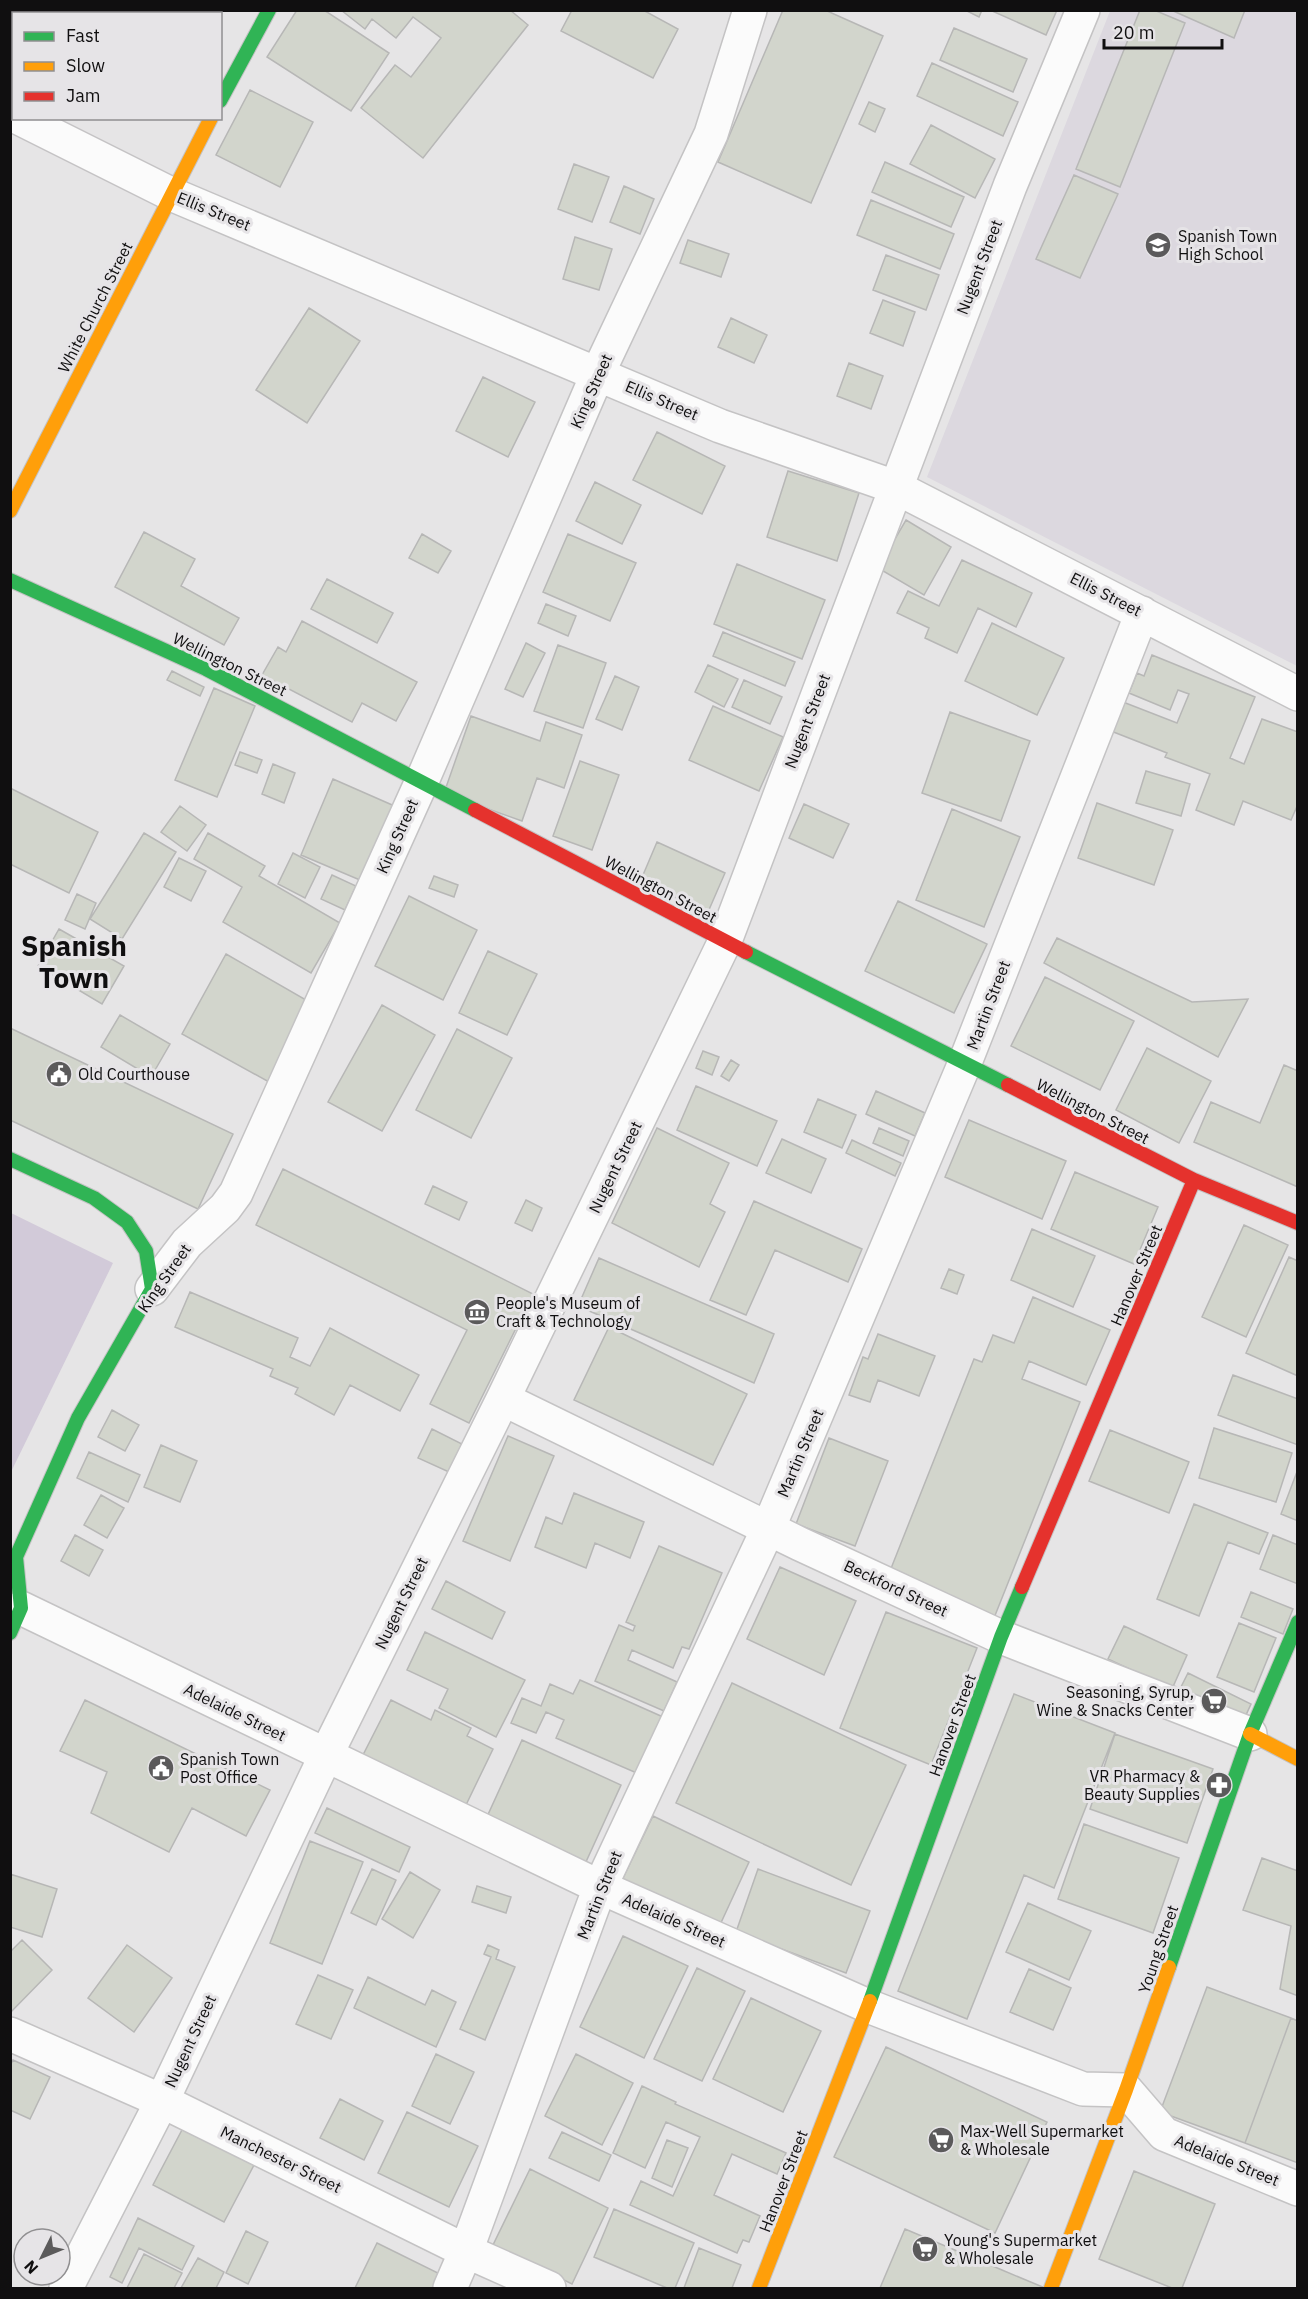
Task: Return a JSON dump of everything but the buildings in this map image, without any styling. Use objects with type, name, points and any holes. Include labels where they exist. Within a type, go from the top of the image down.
[{"type":"street","points":[[222,97],[269,10]]},
{"type":"street","name":"King Street","points":[[16,1621],[16,1557],[78,1418],[152,1289],[187,1243],[225,1208],[236,1193],[422,781],[598,373],[711,134],[750,10]]},
{"type":"street","name":"Nugent Street","points":[[66,2289],[162,2101],[326,1755],[724,941],[1010,186],[1083,10]]},
{"type":"street","name":"Ellis Street","points":[[23,120],[171,194],[720,426],[895,487],[1298,694]]},
{"type":"street","name":"White Church Street","points":[[10,511],[210,120]]},
{"type":"street","name":"Wellington Street","points":[[10,580],[206,669],[964,1065],[1194,1180],[1298,1224]]},
{"type":"street","name":"Martin Street","points":[[450,2289],[600,1887],[768,1529],[964,1065],[1142,613]]},
{"type":"street","points":[[10,1159],[94,1198],[127,1222],[146,1251],[152,1289]]},
{"type":"street","name":"Hanover Street","points":[[759,2289],[868,2006],[1001,1637],[1194,1180]]},
{"type":"street","name":"Beckford Street","points":[[502,1399],[768,1529],[1001,1637],[1250,1734],[1298,1759]]},
{"type":"street","name":"Adelaide Street","points":[[16,1621],[326,1755],[600,1887],[868,2006],[1083,2089],[1126,2090],[1164,2134],[1298,2189]]},
{"type":"street","name":"Young Street","points":[[1051,2289],[1126,2090],[1250,1734],[1298,1622]]},
{"type":"street","name":"Manchester Street","points":[[10,2034],[162,2101],[466,2251],[549,2289]]},
{"type":"shaded area","name":"Spanish Town High School","points":[[1292,10],[1297,13],[1297,666],[927,477],[1110,11]]},
{"type":"shaded area","points":[[11,1213],[113,1263],[11,1472]]},
{"type":"traffic: fast","points":[[222,97],[269,10]]},
{"type":"traffic: fast","points":[[10,580],[206,669],[475,810]]},
{"type":"traffic: fast","points":[[746,952],[1008,1085]]},
{"type":"traffic: fast","points":[[10,1159],[94,1198],[127,1222],[146,1251],[152,1289],[78,1418],[16,1557],[21,1608],[10,1633]]},
{"type":"traffic: fast","points":[[870,2001],[1001,1637],[1022,1587]]},
{"type":"traffic: fast","points":[[1169,1967],[1250,1734],[1298,1622]]},
{"type":"traffic: slow","points":[[10,511],[210,120]]},
{"type":"traffic: slow","points":[[1250,1734],[1298,1759]]},
{"type":"traffic: slow","points":[[1051,2288],[1126,2090],[1169,1967]]},
{"type":"traffic: slow","points":[[759,2288],[870,2001]]},
{"type":"traffic: jam","points":[[475,810],[746,952]]},
{"type":"traffic: jam","points":[[1008,1085],[1194,1180],[1298,1223]]},
{"type":"traffic: jam","points":[[1022,1587],[1194,1180]]},
{"type":"place","name":"Spanish Town High School","points":[[1158,245]]},
{"type":"place","name":"Old Courthouse","points":[[59,1074]]},
{"type":"place","name":"People's Museum of Craft & Technology","points":[[477,1312]]},
{"type":"place","name":"Seasoning, Syrup, Wine & Snacks Center","points":[[1214,1701]]},
{"type":"place","name":"Spanish Town Post Office","points":[[161,1768]]},
{"type":"place","name":"VR Pharmacy & Beauty Supplies","points":[[1219,1785]]},
{"type":"place","name":"Max-Well Supermarket & Wholesale","points":[[941,2140]]},
{"type":"place","name":"Young's Supermarket & Wholesale","points":[[925,2249]]},
{"type":"district","name":"Spanish Town","points":[[74,961]]}]
